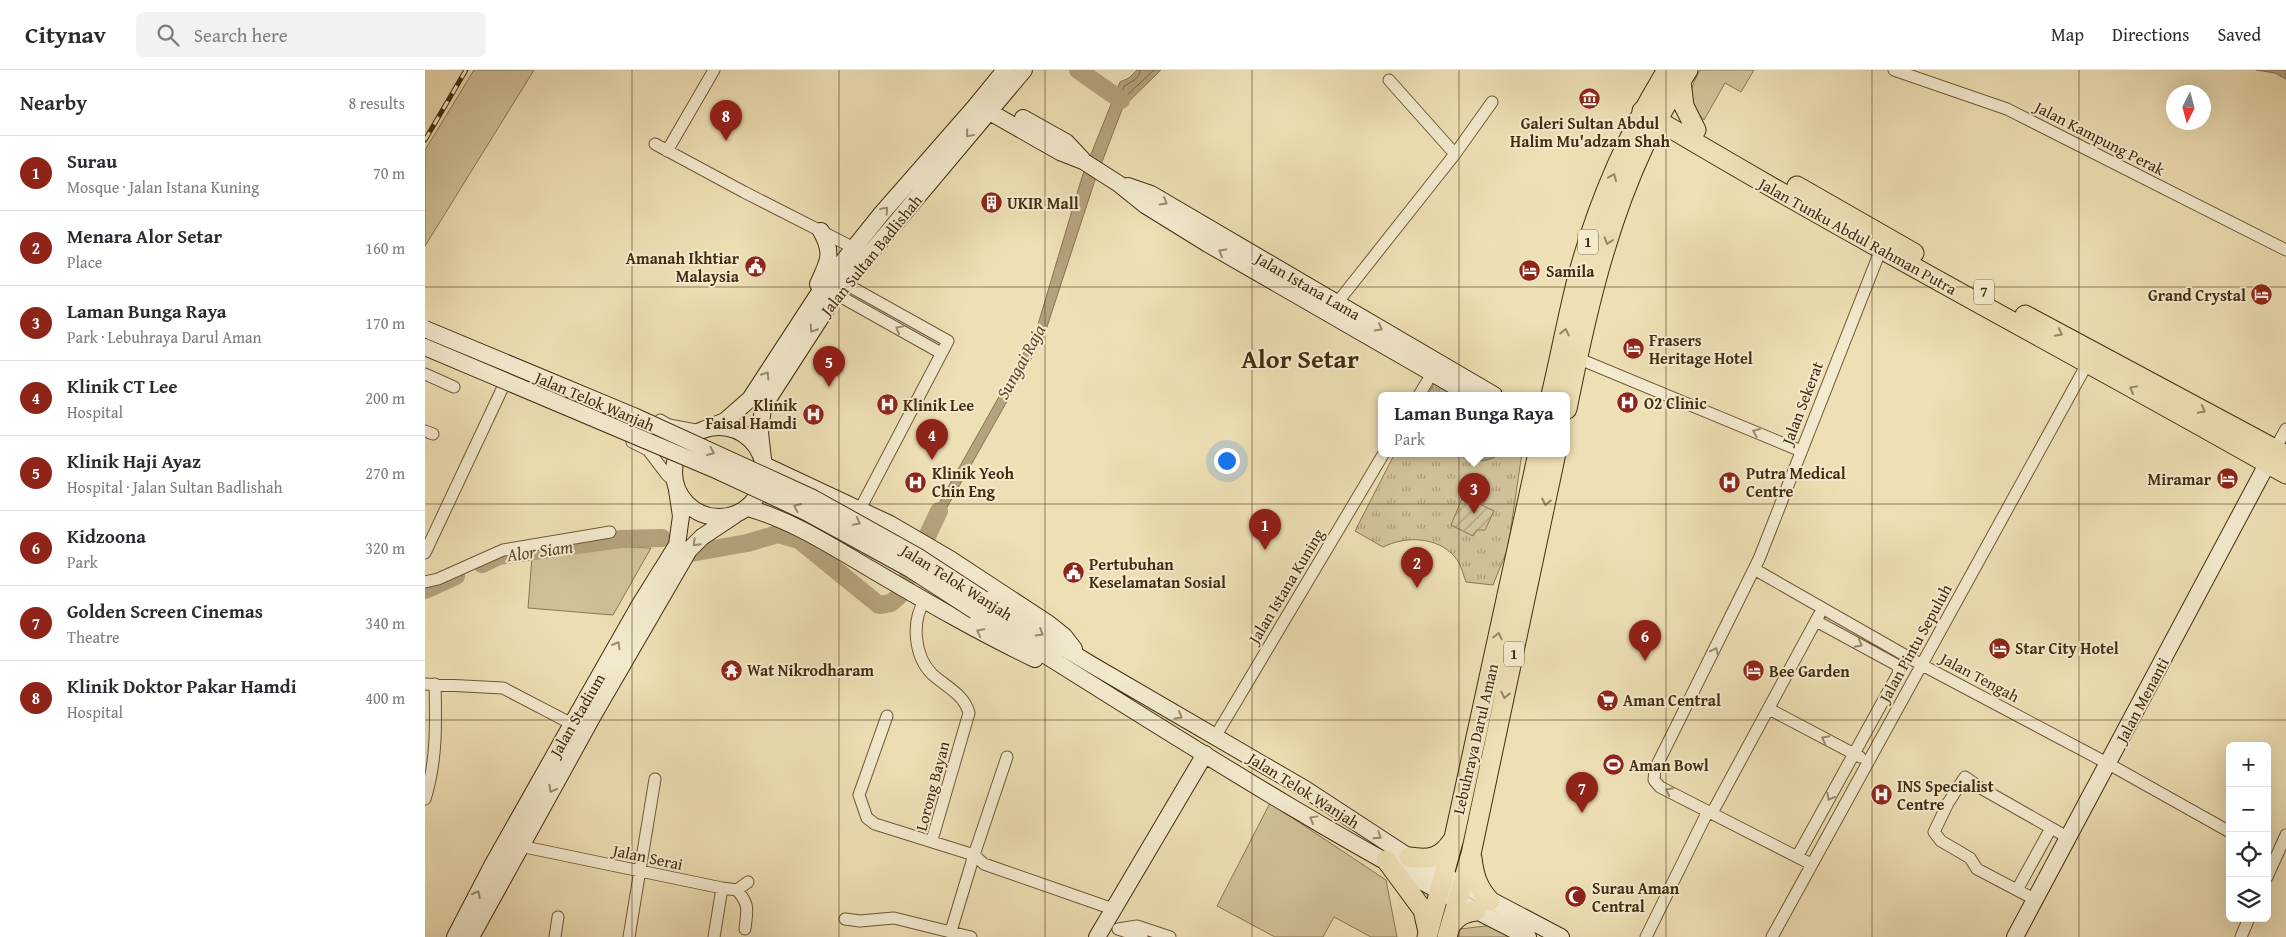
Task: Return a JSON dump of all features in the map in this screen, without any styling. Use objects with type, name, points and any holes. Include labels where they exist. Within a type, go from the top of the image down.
[{"type":"main road","name":"Jalan Sultan Badlishah","points":[[703,430],[725,420],[751,399],[825,284],[1005,70]]},
{"type":"main road","name":"Jalan Sultan Badlishah","points":[[763,462],[760,433],[763,407],[840,289],[1024,70]]},
{"type":"main road","name":"1","points":[[1552,390],[1579,272],[1589,240],[1653,110],[1679,74]]},
{"type":"main road","points":[[1644,146],[1661,140],[1693,135],[1681,93],[1679,74]]},
{"type":"main road","name":"Jalan Istana Lama","points":[[992,106],[1066,142],[1083,161],[1119,184],[1151,194],[1331,308],[1435,368],[1487,392]]},
{"type":"main road","name":"1","points":[[1570,394],[1591,298],[1618,209],[1644,146],[1653,110]]},
{"type":"main road","name":"Jalan Tunku Abdul Rahman Putra","points":[[1653,110],[1881,249],[2087,364],[2276,456]]},
{"type":"main road","name":"Jalan Tunku Abdul Rahman Putra","points":[[1693,135],[2025,315],[2276,456],[2286,474]]},
{"type":"main road","points":[[803,318],[829,259],[829,244],[821,232]]},
{"type":"main road","name":"Jalan Telok Wanjah","points":[[425,329],[636,417],[813,498],[917,556],[979,605],[1103,691],[1286,804],[1386,860],[1441,884],[1483,906]]},
{"type":"main road","name":"Jalan Telok Wanjah","points":[[425,347],[718,471],[806,512],[1081,659],[1215,736],[1305,789],[1409,857],[1441,884]]},
{"type":"main road","name":"Jalan Istana Lama","points":[[1435,368],[1466,392]]},
{"type":"main road","points":[[741,512],[758,496],[764,481],[763,462],[753,442],[740,432],[725,428],[703,430],[688,439],[679,451],[674,465],[675,485],[684,502],[701,514],[721,518],[741,512],[774,516],[814,535],[979,632],[1103,691]]},
{"type":"main road","name":"Jalan Menanti","points":[[2015,937],[2107,763],[2276,456]]},
{"type":"main road","name":"Lebuhraya Darul Aman","points":[[1427,935],[1454,838],[1537,457]]},
{"type":"main road","name":"Lebuhraya Darul Aman","points":[[1449,931],[1471,854],[1555,457]]},
{"type":"main road","points":[[763,462],[890,524],[950,559],[1049,624],[1064,636],[1081,659]]},
{"type":"main road","name":"Jalan Stadium","points":[[455,937],[493,864],[572,724],[639,606],[677,544],[681,516],[675,485]]},
{"type":"main road","name":"Jalan Stadium","points":[[471,937],[520,846],[689,550],[701,537],[741,512]]},
{"type":"main road","points":[[1106,930],[1113,909],[1205,754]]},
{"type":"main road","points":[[1409,857],[1427,860],[1438,856],[1446,850],[1454,838]]},
{"type":"main road","points":[[1471,854],[1474,874],[1483,893],[1483,906]]},
{"type":"main road","points":[[1386,860],[1423,910],[1427,935]]},
{"type":"main road","points":[[1483,906],[1528,937]]},
{"type":"main road","points":[[1449,931],[1461,915],[1483,906],[1561,937]]},
{"type":"street","points":[[667,151],[715,70]]},
{"type":"street","name":"Jalan Kampung Perak","points":[[1893,70],[2007,109],[2286,250]]},
{"type":"street","points":[[1389,80],[1455,154]]},
{"type":"street","points":[[1331,308],[1455,154],[1492,102]]},
{"type":"street","points":[[655,144],[855,248]]},
{"type":"street","name":"Jalan Sekerat","points":[[1811,864],[1660,787],[1654,780],[1655,769],[1755,569],[1881,249]]},
{"type":"street","points":[[840,289],[947,341],[860,509]]},
{"type":"street","points":[[840,289],[941,353]]},
{"type":"street","points":[[425,322],[669,425],[703,430]]},
{"type":"street","points":[[425,354],[610,431],[648,450],[675,485]]},
{"type":"street","points":[[1577,358],[1801,451]]},
{"type":"street","name":"Jalan Pintu Sepuluh","points":[[1772,937],[2087,364]]},
{"type":"street","points":[[1421,392],[1435,368]]},
{"type":"street","points":[[425,374],[454,388]]},
{"type":"street","points":[[425,553],[503,387]]},
{"type":"street","points":[[2276,456],[2286,429]]},
{"type":"street","name":"Jalan Istana Kuning","points":[[1215,736],[1382,457]]},
{"type":"street","points":[[425,582],[503,550],[610,532]]},
{"type":"street","name":"Jalan Tengah","points":[[1755,569],[1922,665],[2107,763],[2226,830]]},
{"type":"street","name":"Lorong Bayan","points":[[923,599],[917,625],[920,651],[930,672],[964,699],[969,713],[932,840],[974,855],[984,864],[1113,909]]},
{"type":"street","points":[[1646,937],[1710,812],[1769,709],[1816,621],[1818,605]]},
{"type":"street","points":[[1797,857],[1898,674],[1899,668],[1895,664],[1816,621]]},
{"type":"street","points":[[425,799],[433,772],[436,739],[430,684],[503,688],[572,724]]},
{"type":"street","points":[[1769,709],[1868,762]]},
{"type":"street","points":[[887,716],[859,795],[863,811],[867,818],[875,824],[932,840]]},
{"type":"street","points":[[948,933],[1007,757]]},
{"type":"street","points":[[2034,899],[1977,869],[1970,858],[1941,841],[1934,832],[1948,803],[1965,777],[1979,787],[2067,837]]},
{"type":"street","points":[[629,937],[655,779]]},
{"type":"street","points":[[2017,890],[2051,828]]},
{"type":"street","points":[[2272,855],[2286,835]]},
{"type":"street","name":"Jalan Serai","points":[[520,846],[639,872],[737,890]]},
{"type":"street","points":[[745,929],[746,900],[737,890],[748,882]]},
{"type":"street","points":[[714,937],[722,888]]},
{"type":"street","points":[[555,937],[558,917]]},
{"type":"street","points":[[845,919],[860,921],[888,917],[971,937]]},
{"type":"street","points":[[2241,937],[2247,922]]},
{"type":"street","points":[[1106,930],[1137,926],[1170,937]]},
{"type":"street","points":[[1106,930],[1142,937]]},
{"type":"green space","points":[[474,70],[534,70],[425,246],[425,150]]},
{"type":"green space","points":[[1700,70],[1754,70],[1741,92],[1725,83],[1704,120],[1698,114],[1691,97],[1693,85]]},
{"type":"green space","points":[[1434,384],[1449,392],[1430,392]]},
{"type":"green space","points":[[1393,457],[1521,457],[1508,548],[1493,585],[1466,582],[1455,557],[1439,545],[1421,540],[1411,540],[1392,543],[1383,547],[1355,531]]},
{"type":"green space","points":[[1463,496],[1494,511],[1485,530],[1477,530],[1473,536],[1451,525]]},
{"type":"green space","points":[[604,546],[651,548],[613,615],[528,608],[532,556]]},
{"type":"green space","points":[[1270,803],[1386,880],[1397,937],[1371,937],[1334,917],[1323,937],[1275,937],[1217,906]]},
{"type":"green space","points":[[1494,925],[1514,937],[1458,937],[1460,929]]},
{"type":"water","name":"Sungai Raja","points":[[1137,70],[1161,70],[1123,107],[1095,180],[1044,336],[937,525],[928,532],[929,521],[1036,331],[1083,174],[1120,82],[1129,78]]},
{"type":"water","points":[[2256,70],[2286,70],[2286,79],[2275,73]]},
{"type":"water","points":[[1463,457],[1494,457],[1480,461]]},
{"type":"waterway","points":[[1078,70],[1121,100]]},
{"type":"waterway","name":"Alor Siam","points":[[691,553],[747,543],[778,534],[799,540],[879,605],[891,603],[899,596],[939,511]]},
{"type":"waterway","name":"Alor Siam","points":[[482,564],[499,556],[621,539],[662,538]]},
{"type":"waterway","name":"Alor Siam","points":[[425,590],[456,576]]},
{"type":"railway","points":[[425,140],[466,70]]},
{"type":"place","name":"Galeri Sultan Abdul Halim Mu'adzam Shah","points":[[1590,99]]},
{"type":"place","name":"Klinik Doktor Pakar Hamdi","points":[[726,141]]},
{"type":"place","name":"UKIR Mall","points":[[991,203]]},
{"type":"place","name":"Amanah Ikhtiar Malaysia","points":[[755,267]]},
{"type":"place","name":"Samila","points":[[1530,271]]},
{"type":"place","name":"Grand Crystal","points":[[2262,295]]},
{"type":"place","name":"Frasers Heritage Hotel","points":[[1633,349]]},
{"type":"place","name":"Klinik Haji Ayaz","points":[[829,387]]},
{"type":"place","name":"O2 Clinic","points":[[1628,403]]},
{"type":"place","name":"Klinik Lee","points":[[887,405]]},
{"type":"place","name":"Klinik Faisal Hamdi","points":[[813,414]]},
{"type":"place","name":"Klinik CT Lee","points":[[932,460]]},
{"type":"place","name":"Miramar","points":[[2227,479]]},
{"type":"place","name":"Klinik Yeoh Chin Eng","points":[[916,482]]},
{"type":"place","name":"Putra Medical Centre","points":[[1730,482]]},
{"type":"place","name":"Laman Bunga Raya","points":[[1474,514]]},
{"type":"place","name":"Surau","points":[[1265,550]]},
{"type":"place","name":"Pertubuhan Keselamatan Sosial","points":[[1073,573]]},
{"type":"place","name":"Menara Alor Setar","points":[[1417,588]]},
{"type":"place","name":"Star City Hotel","points":[[1999,648]]},
{"type":"place","name":"Kidzoona","points":[[1645,661]]},
{"type":"place","name":"Wat Nikrodharam","points":[[731,670]]},
{"type":"place","name":"Bee Garden","points":[[1753,671]]},
{"type":"place","name":"Aman Central","points":[[1607,700]]},
{"type":"place","name":"Aman Bowl","points":[[1613,765]]},
{"type":"place","name":"INS Specialist Centre","points":[[1881,795]]},
{"type":"place","name":"Golden Screen Cinemas","points":[[1582,813]]},
{"type":"place","name":"Surau Aman Central","points":[[1576,897]]},
{"type":"district","name":"Alor Setar","points":[[1300,359]]}]
